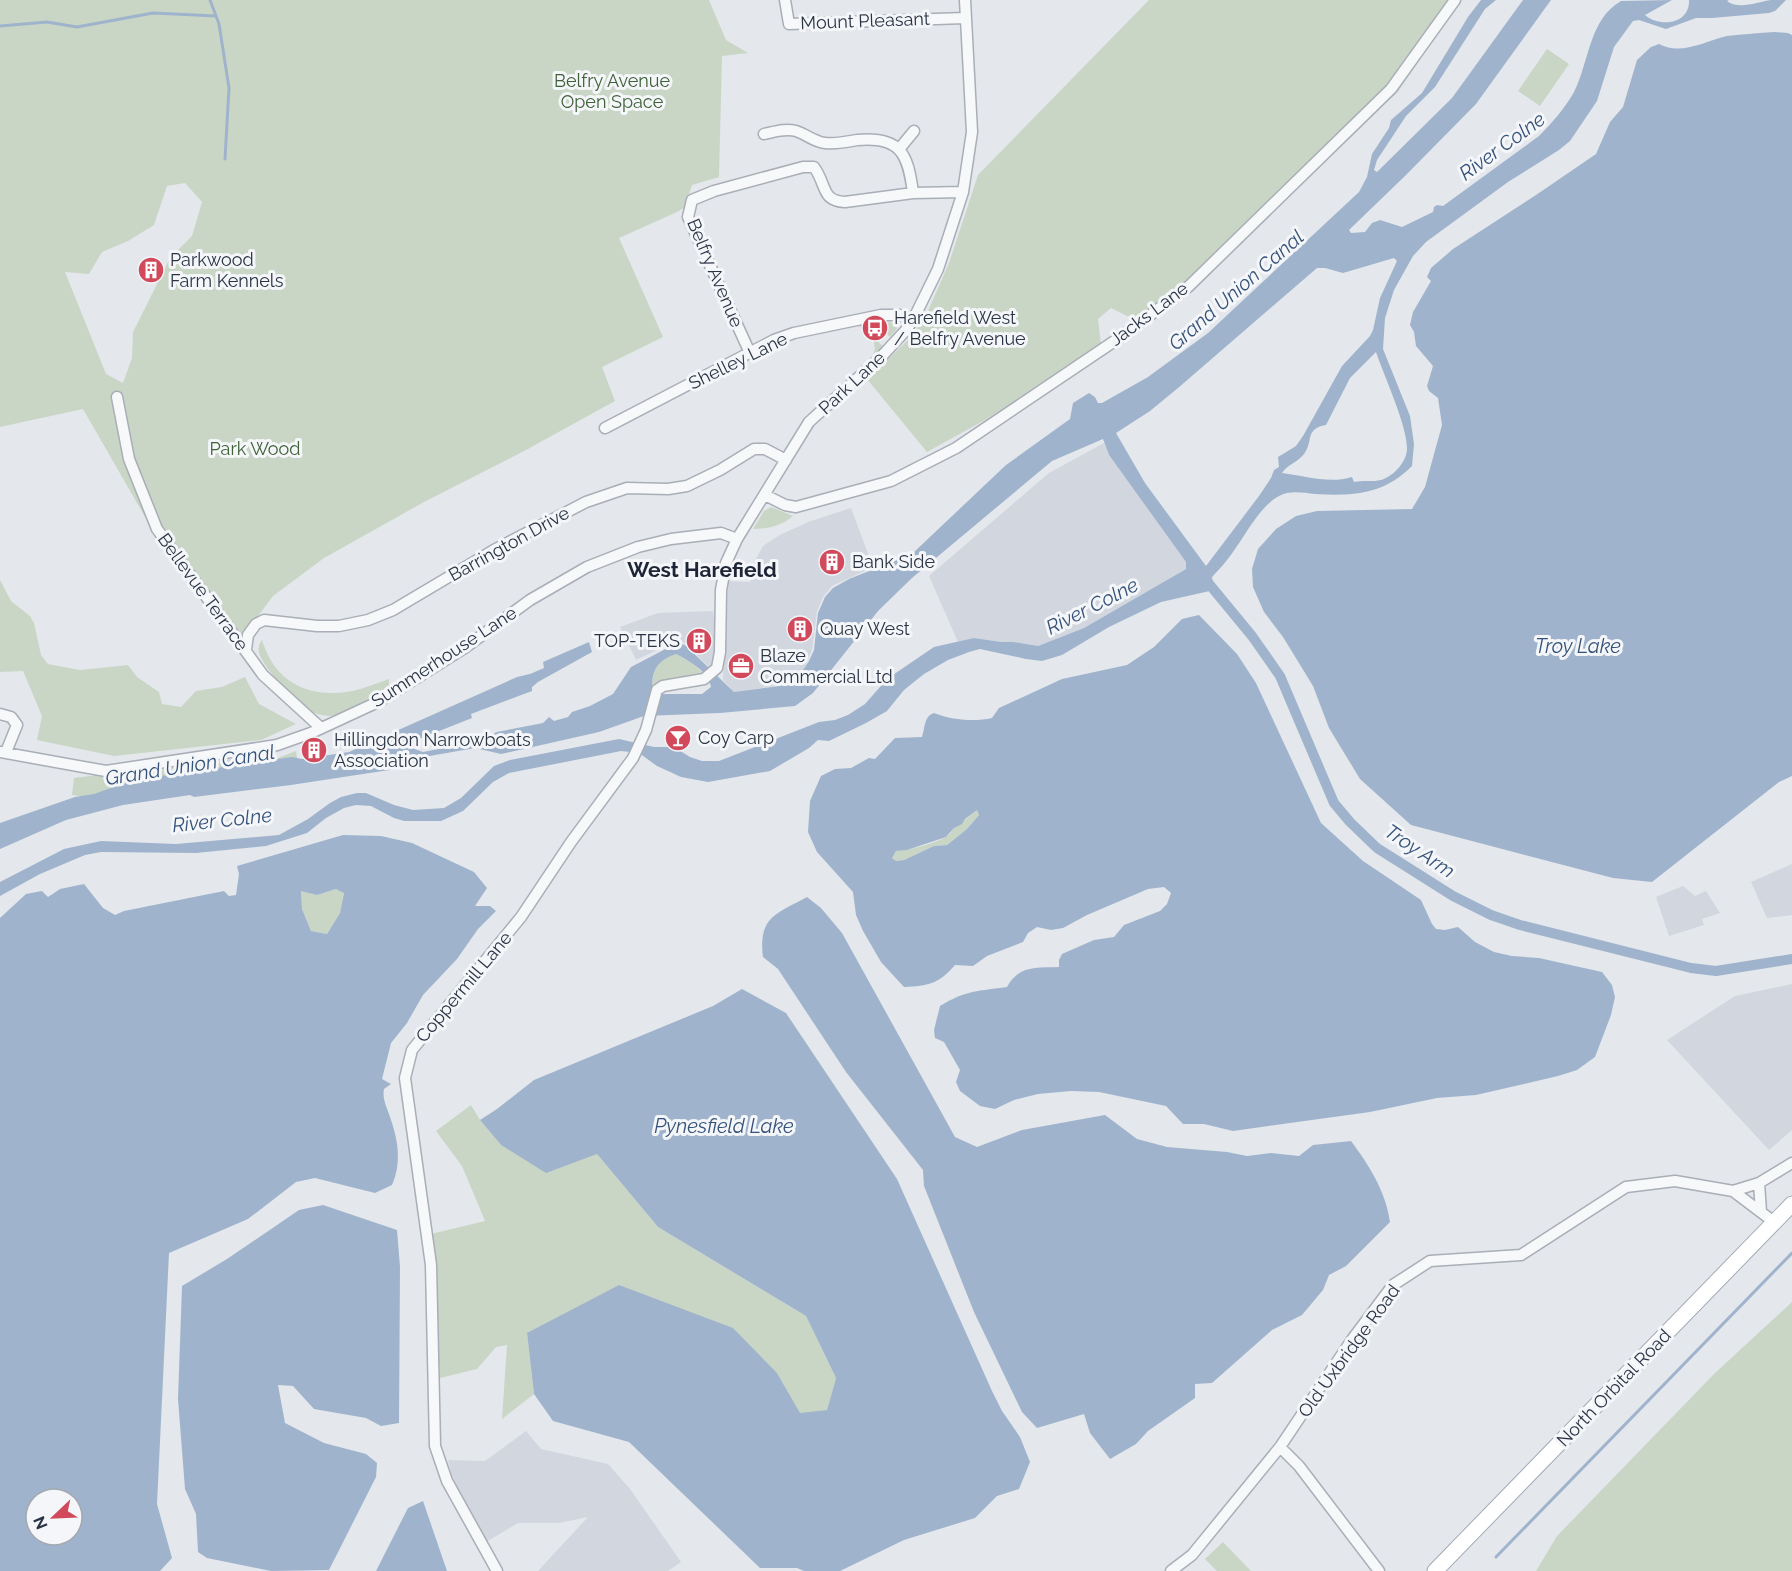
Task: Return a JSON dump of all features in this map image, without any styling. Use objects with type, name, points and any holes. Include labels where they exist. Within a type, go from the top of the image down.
[{"type":"main road","name":"North Orbital Road","points":[[1435,1571],[1792,1204]]},
{"type":"street","name":"Mount Pleasant","points":[[785,0],[789,24],[965,18]]},
{"type":"street","name":"Park Lane","points":[[720,652],[721,590],[726,563],[737,539],[809,422],[881,357],[913,320],[938,269],[963,192],[972,132],[965,0]]},
{"type":"street","name":"Jacks Lane","points":[[765,495],[796,507],[891,481],[956,448],[1122,336],[1188,287],[1390,89],[1455,0]]},
{"type":"street","points":[[764,134],[784,130],[796,131],[824,143],[884,140],[900,148],[905,156],[913,193]]},
{"type":"street","points":[[900,148],[914,131]]},
{"type":"street","name":"Belfry Avenue","points":[[750,353],[688,217],[692,200],[714,191],[803,167],[814,167],[822,177],[828,197],[835,202],[913,193],[963,192]]},
{"type":"street","name":"Shelley Lane","points":[[605,428],[774,340],[794,333],[882,315],[900,315],[913,320]]},
{"type":"street","name":"Bellevue Terrace","points":[[117,396],[129,459],[157,529],[263,675],[321,728]]},
{"type":"street","name":"Barrington Drive","points":[[246,649],[248,635],[256,624],[264,620],[339,626],[368,620],[393,610],[514,539],[586,502],[627,488],[668,489],[687,486],[720,470],[754,449],[765,449],[786,460]]},
{"type":"street","name":"Summerhouse Lane","points":[[3,752],[106,771],[277,745],[380,702],[466,647],[530,600],[587,567],[638,547],[671,539],[721,533],[737,539]]},
{"type":"street","name":"Coppermill Lane","points":[[498,1571],[447,1481],[435,1446],[431,1265],[405,1078],[412,1050],[521,917],[571,842],[635,755],[648,725],[657,690],[663,686],[696,682],[710,675],[717,668],[720,652]]},
{"type":"street","points":[[0,714],[11,717],[17,725],[3,752]]},
{"type":"street","points":[[1733,1191],[1759,1183],[1792,1162]]},
{"type":"street","name":"Old Uxbridge Road","points":[[1171,1571],[1192,1555],[1280,1447],[1351,1341],[1393,1285],[1430,1261],[1521,1255],[1626,1187],[1675,1181],[1733,1191],[1774,1222]]},
{"type":"street","points":[[1759,1183],[1761,1212]]},
{"type":"street","points":[[1280,1447],[1299,1466],[1379,1571]]},
{"type":"shaded area","points":[[1104,443],[1109,455],[1186,562],[1186,569],[1084,628],[1038,646],[974,638],[958,642],[929,576],[1049,473]]},
{"type":"shaded area","points":[[851,508],[873,567],[832,586],[823,597],[817,611],[812,650],[803,672],[796,679],[787,684],[734,692],[723,680],[728,581],[750,582],[750,570],[763,546],[780,535],[808,522]]},
{"type":"shaded area","points":[[713,611],[719,657],[709,667],[680,639],[636,660],[620,627],[658,613]]},
{"type":"shaded area","points":[[1792,864],[1792,915],[1767,918],[1751,882]]},
{"type":"shaded area","points":[[1683,886],[1695,896],[1706,891],[1720,913],[1702,919],[1704,925],[1669,936],[1656,897]]},
{"type":"shaded area","points":[[1792,984],[1792,1130],[1769,1150],[1667,1040],[1735,996]]},
{"type":"shaded area","points":[[526,1431],[541,1449],[608,1464],[630,1489],[681,1562],[668,1571],[538,1571],[588,1517],[559,1523],[518,1523],[486,1542],[471,1519],[451,1473],[448,1460],[485,1461]]},
{"type":"green space","name":"Park Wood","points":[[0,0],[709,0],[726,40],[748,53],[722,56],[719,177],[692,185],[685,207],[677,212],[619,238],[663,337],[602,367],[615,401],[424,502],[324,558],[273,596],[238,643],[152,529],[83,409],[0,427]],"holes":[[[185,183],[202,202],[192,236],[170,258],[133,332],[132,358],[123,383],[106,374],[65,272],[89,274],[102,252],[128,241],[154,225],[167,186]]]},
{"type":"green space","points":[[1149,0],[1460,0],[1398,92],[1335,144],[1175,292],[1135,320],[1111,308],[1098,319],[1101,345],[985,420],[927,452],[867,379],[908,340],[925,318],[949,263],[978,175]]},
{"type":"green space","points":[[1547,49],[1569,64],[1540,106],[1518,91]]},
{"type":"green space","points":[[875,321],[875,335],[883,346],[872,358],[875,349],[873,335],[857,325]]},
{"type":"green space","points":[[887,322],[895,323],[897,329],[890,337],[883,330]]},
{"type":"green space","points":[[771,507],[793,516],[774,526],[753,529],[764,511]]},
{"type":"green space","points":[[0,580],[11,601],[30,616],[34,623],[41,655],[48,664],[80,670],[128,665],[137,677],[159,692],[162,704],[181,707],[196,691],[222,687],[245,677],[259,704],[296,724],[261,740],[114,756],[37,740],[42,716],[23,671],[0,672]]},
{"type":"green space","points":[[262,640],[268,655],[285,677],[308,690],[337,693],[353,691],[389,679],[389,686],[360,704],[336,715],[314,713],[291,695],[267,667],[259,653]]},
{"type":"green space","points":[[676,654],[704,674],[661,682],[652,687],[658,666],[665,659]]},
{"type":"green space","points":[[296,751],[297,758],[262,777],[100,799],[72,795],[74,778],[231,759],[265,763]]},
{"type":"green space","points":[[977,810],[979,815],[967,829],[947,845],[934,846],[904,860],[896,861],[892,858],[896,851],[921,846],[946,837]]},
{"type":"green space","points":[[336,889],[344,892],[340,913],[327,934],[311,931],[302,909],[301,890],[317,895]]},
{"type":"green space","points":[[471,1105],[501,1145],[596,1153],[658,1227],[806,1316],[836,1378],[827,1410],[800,1414],[777,1373],[527,1333],[534,1394],[502,1419],[507,1345],[496,1347],[477,1369],[440,1378],[431,1234],[485,1221],[462,1166],[436,1131]]},
{"type":"green space","points":[[1792,1302],[1792,1571],[1536,1571],[1557,1536],[1715,1373]]},
{"type":"green space","points":[[1223,1542],[1251,1571],[1217,1571],[1205,1559]]},
{"type":"water","points":[[1481,0],[1496,0],[1485,9],[1435,87],[1406,116],[1377,160],[1374,170],[1377,172],[1452,98],[1523,0],[1551,0],[1476,104],[1349,230],[1351,233],[1365,232],[1372,223],[1380,220],[1402,227],[1433,212],[1434,207],[1443,206],[1539,136],[1574,92],[1596,30],[1610,9],[1621,1],[1672,0],[1645,15],[1658,22],[1666,22],[1679,19],[1685,14],[1689,0],[1729,0],[1727,1],[1732,4],[1742,5],[1786,0],[1775,11],[1769,13],[1696,18],[1666,29],[1639,20],[1633,21],[1614,47],[1597,101],[1570,141],[1508,182],[1426,242],[1413,256],[1394,290],[1385,318],[1383,349],[1410,416],[1414,444],[1412,466],[1390,483],[1367,492],[1342,495],[1292,492],[1271,501],[1257,516],[1233,553],[1212,577],[1214,590],[1161,602],[1109,627],[1062,655],[1042,661],[980,649],[948,660],[924,674],[904,690],[887,711],[829,741],[818,740],[809,748],[770,771],[708,782],[681,777],[657,766],[639,753],[621,751],[509,773],[493,782],[463,811],[441,821],[404,821],[371,806],[356,805],[344,808],[326,818],[307,833],[266,846],[196,853],[101,852],[85,855],[40,874],[0,896],[0,882],[64,849],[101,841],[176,844],[279,835],[341,797],[357,793],[366,793],[413,810],[444,808],[461,798],[494,766],[510,760],[619,739],[654,747],[674,747],[702,761],[719,761],[819,722],[835,720],[848,715],[865,704],[887,679],[934,647],[974,638],[1038,646],[1084,628],[1186,569],[1186,562],[1109,455],[1103,439],[1052,461],[912,578],[878,611],[813,693],[795,706],[720,713],[644,716],[599,732],[501,754],[475,748],[424,757],[409,767],[291,785],[194,797],[190,795],[123,805],[66,820],[0,849],[0,823],[133,780],[292,757],[302,759],[349,752],[517,677],[544,668],[543,662],[589,642],[592,652],[538,682],[532,687],[532,691],[471,714],[472,718],[404,745],[423,752],[475,742],[497,732],[543,723],[549,717],[554,721],[568,717],[572,712],[613,694],[631,667],[679,642],[734,692],[787,685],[797,679],[809,661],[814,650],[818,613],[825,597],[833,588],[849,579],[912,554],[1006,465],[1070,419],[1073,403],[1089,393],[1098,403],[1102,403],[1148,377],[1208,333],[1359,192],[1367,177],[1372,154],[1389,128],[1391,120],[1422,93],[1468,17]],"holes":[[[1394,258],[1397,261],[1380,298],[1370,336],[1342,366],[1303,436],[1296,446],[1278,457],[1279,467],[1274,470],[1259,496],[1206,566],[1145,483],[1116,433],[1150,411],[1317,268],[1343,273]],[[1376,352],[1404,428],[1407,450],[1402,464],[1395,472],[1375,481],[1354,482],[1352,477],[1326,480],[1282,473],[1304,454],[1315,429],[1326,425],[1350,378]],[[676,654],[692,664],[707,676],[711,687],[702,694],[652,694],[656,669]]]},
{"type":"water","name":"Troy Lake","points":[[1775,32],[1792,35],[1792,776],[1779,782],[1652,882],[1613,878],[1411,825],[1360,779],[1329,728],[1313,686],[1283,637],[1264,612],[1253,587],[1252,569],[1258,549],[1276,529],[1296,516],[1317,511],[1412,509],[1425,487],[1442,425],[1438,398],[1429,391],[1427,386],[1433,366],[1416,346],[1414,332],[1410,325],[1413,312],[1431,281],[1427,277],[1431,268],[1453,249],[1596,154],[1610,122],[1623,107],[1637,60],[1651,47],[1659,44],[1676,49],[1727,36]]},
{"type":"water","points":[[1199,615],[1237,654],[1256,683],[1321,823],[1363,861],[1421,900],[1436,929],[1445,930],[1458,927],[1475,942],[1494,952],[1539,958],[1602,972],[1612,985],[1615,997],[1611,1015],[1595,1057],[1577,1070],[1476,1095],[1437,1098],[1370,1112],[1233,1131],[1204,1124],[1183,1124],[1166,1106],[1099,1092],[1071,1091],[1038,1094],[1014,1100],[995,1109],[980,1106],[960,1091],[956,1082],[960,1070],[944,1042],[935,1038],[934,1030],[940,1006],[965,994],[1007,987],[1017,975],[1029,969],[1059,967],[1062,954],[1094,940],[1114,937],[1124,925],[1160,911],[1167,904],[1171,893],[1164,887],[1148,889],[1087,915],[1063,928],[1051,930],[1037,927],[1028,933],[1023,942],[987,956],[973,966],[955,965],[944,976],[932,983],[904,987],[881,962],[863,931],[856,915],[853,892],[817,852],[808,832],[810,801],[821,776],[835,769],[851,768],[869,758],[875,759],[895,738],[922,737],[927,720],[934,713],[963,720],[992,718],[999,708],[1062,679],[1127,665],[1154,647],[1182,619]],"holes":[[[977,810],[979,815],[967,829],[947,845],[934,846],[904,860],[896,861],[892,858],[896,851],[907,850],[946,837]]]},
{"type":"water","points":[[343,835],[381,836],[412,843],[474,872],[487,888],[475,906],[490,906],[496,911],[478,929],[457,959],[423,995],[407,1023],[391,1043],[382,1079],[391,1084],[384,1089],[384,1096],[398,1151],[397,1168],[392,1185],[375,1193],[315,1178],[296,1182],[248,1219],[169,1253],[157,1504],[172,1558],[160,1571],[0,1571],[0,918],[26,894],[42,891],[48,897],[60,889],[84,884],[103,908],[115,915],[124,911],[224,891],[229,896],[236,895],[239,874],[237,866]],"holes":[[[336,889],[344,893],[340,913],[327,934],[311,931],[302,909],[301,891],[317,895]]]},
{"type":"water","points":[[807,897],[821,908],[842,933],[955,1137],[977,1147],[1022,1130],[1105,1115],[1137,1139],[1167,1147],[1247,1156],[1271,1153],[1299,1156],[1313,1145],[1351,1141],[1376,1179],[1385,1200],[1390,1222],[1346,1266],[1329,1275],[1323,1290],[1302,1315],[1272,1330],[1212,1383],[1195,1384],[1195,1398],[1148,1431],[1136,1444],[1110,1459],[1090,1433],[1084,1414],[1037,1428],[1022,1412],[974,1312],[924,1186],[923,1170],[846,1072],[778,969],[763,957],[763,933],[772,918]]},
{"type":"water","name":"Pynesfield Lake","points":[[742,989],[786,1013],[897,1179],[992,1391],[1002,1411],[1020,1437],[1030,1462],[1019,1489],[997,1496],[975,1518],[904,1540],[840,1571],[760,1568],[629,1442],[553,1421],[534,1394],[527,1333],[619,1285],[733,1328],[777,1373],[800,1413],[827,1410],[836,1378],[806,1316],[658,1227],[597,1154],[546,1173],[501,1145],[480,1120],[534,1080],[713,1006]]},
{"type":"water","points":[[323,1205],[397,1230],[400,1267],[399,1423],[381,1426],[366,1418],[314,1409],[293,1386],[278,1385],[285,1423],[324,1443],[366,1454],[377,1463],[376,1477],[329,1570],[271,1571],[207,1558],[198,1552],[196,1514],[185,1489],[178,1399],[182,1286],[227,1259],[299,1210]]},
{"type":"water","points":[[423,1501],[447,1571],[376,1571],[408,1508]]},
{"type":"waterway","points":[[210,0],[219,24],[229,88],[225,159]]},
{"type":"waterway","points":[[0,26],[47,22],[77,27],[153,13],[216,16]]},
{"type":"waterway","name":"Troy Arm","points":[[1205,579],[1252,636],[1280,676],[1334,803],[1377,848],[1453,896],[1491,915],[1520,925],[1691,968],[1716,971],[1792,959]]},
{"type":"waterway","points":[[1496,1557],[1792,1253]]},
{"type":"place","name":"Parkwood Farm Kennels","points":[[151,270]]},
{"type":"place","name":"Harefield West / Belfry Avenue","points":[[875,328]]},
{"type":"place","name":"Bank Side","points":[[832,562]]},
{"type":"place","name":"Quay West","points":[[800,629]]},
{"type":"place","name":"TOP-TEKS","points":[[699,641]]},
{"type":"place","name":"Blaze Commercial Ltd","points":[[741,666]]},
{"type":"place","name":"Coy Carp","points":[[678,738]]},
{"type":"place","name":"Hillingdon Narrowboats Association","points":[[314,750]]},
{"type":"district","name":"West Harefield","points":[[702,570]]},
{"type":"park label","name":"Belfry Avenue Open Space","points":[[612,91]]},
{"type":"water label","name":"River Colne","points":[[1502,146]]},
{"type":"water label","name":"Grand Union Canal","points":[[1236,290]]},
{"type":"water label","name":"River Colne","points":[[1092,606]]},
{"type":"water label","name":"Grand Union Canal","points":[[190,765]]},
{"type":"water label","name":"River Colne","points":[[222,820]]}]
